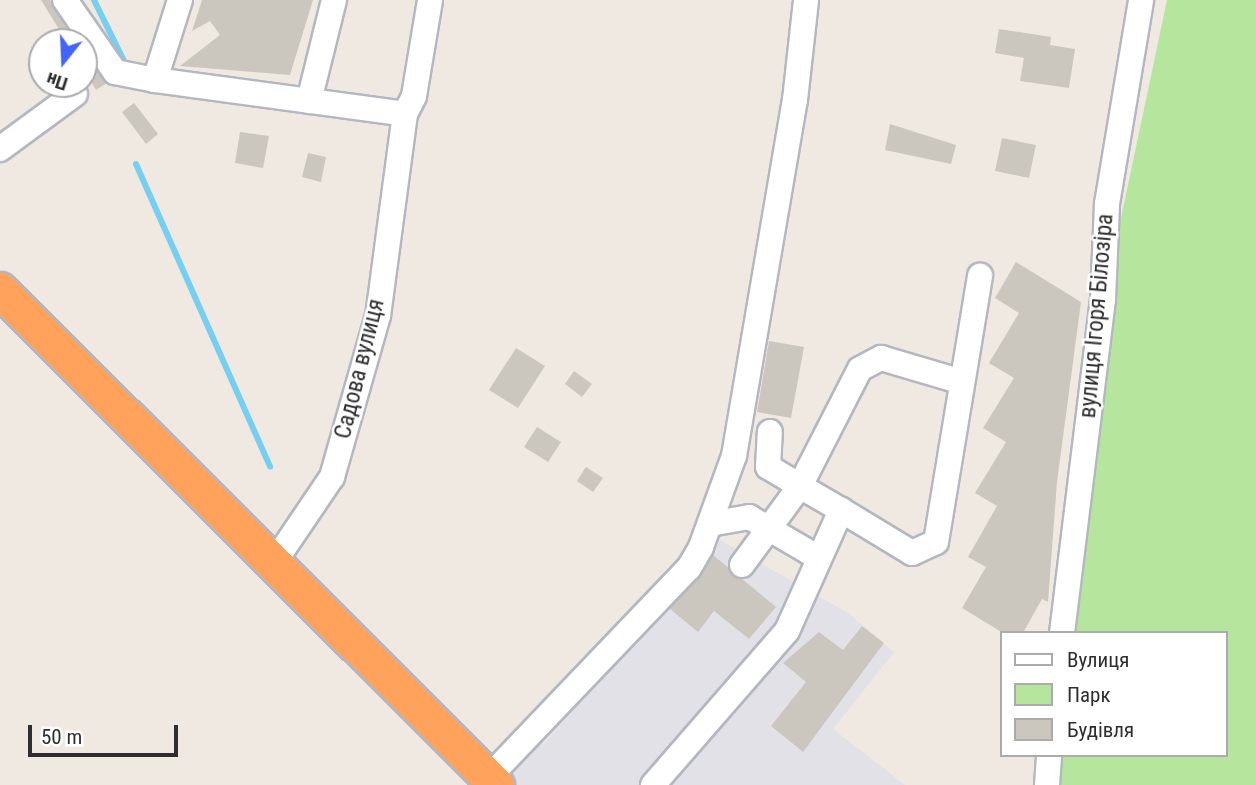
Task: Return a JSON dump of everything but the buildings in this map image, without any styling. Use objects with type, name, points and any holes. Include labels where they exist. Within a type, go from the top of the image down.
[{"type":"highway","points":[[0,290],[482,777]]},
{"type":"street","points":[[65,0],[115,72],[155,80],[404,114]]},
{"type":"street","points":[[155,80],[180,0]]},
{"type":"street","points":[[309,101],[334,0]]},
{"type":"street","name":"Садова вулиця","points":[[273,564],[332,477],[378,316],[404,114],[414,96],[430,0]]},
{"type":"street","points":[[482,777],[689,568],[709,524],[734,456],[795,100],[806,0]]},
{"type":"street","name":"вулиця Ігоря Білозіра","points":[[1062,631],[1103,300],[1107,204],[1141,0]]},
{"type":"street","points":[[0,149],[70,98]]},
{"type":"street","points":[[770,432],[768,467],[912,553],[936,542],[980,276]]},
{"type":"street","points":[[742,565],[800,486],[860,369],[881,358],[962,382]]},
{"type":"street","points":[[653,785],[787,631],[841,510]]},
{"type":"street","points":[[709,524],[749,517],[819,558]]},
{"type":"street","points":[[1047,785],[1049,757]]},
{"type":"shaded area","points":[[720,540],[848,613],[894,652],[833,729],[905,785],[484,785],[526,749],[545,743]]},
{"type":"green space","points":[[1167,0],[1256,0],[1256,785],[1061,785],[1062,757],[1228,757],[1228,631],[1074,631],[1120,223]]},
{"type":"waterway","points":[[94,0],[125,63]]},
{"type":"waterway","points":[[136,164],[270,467]]}]
